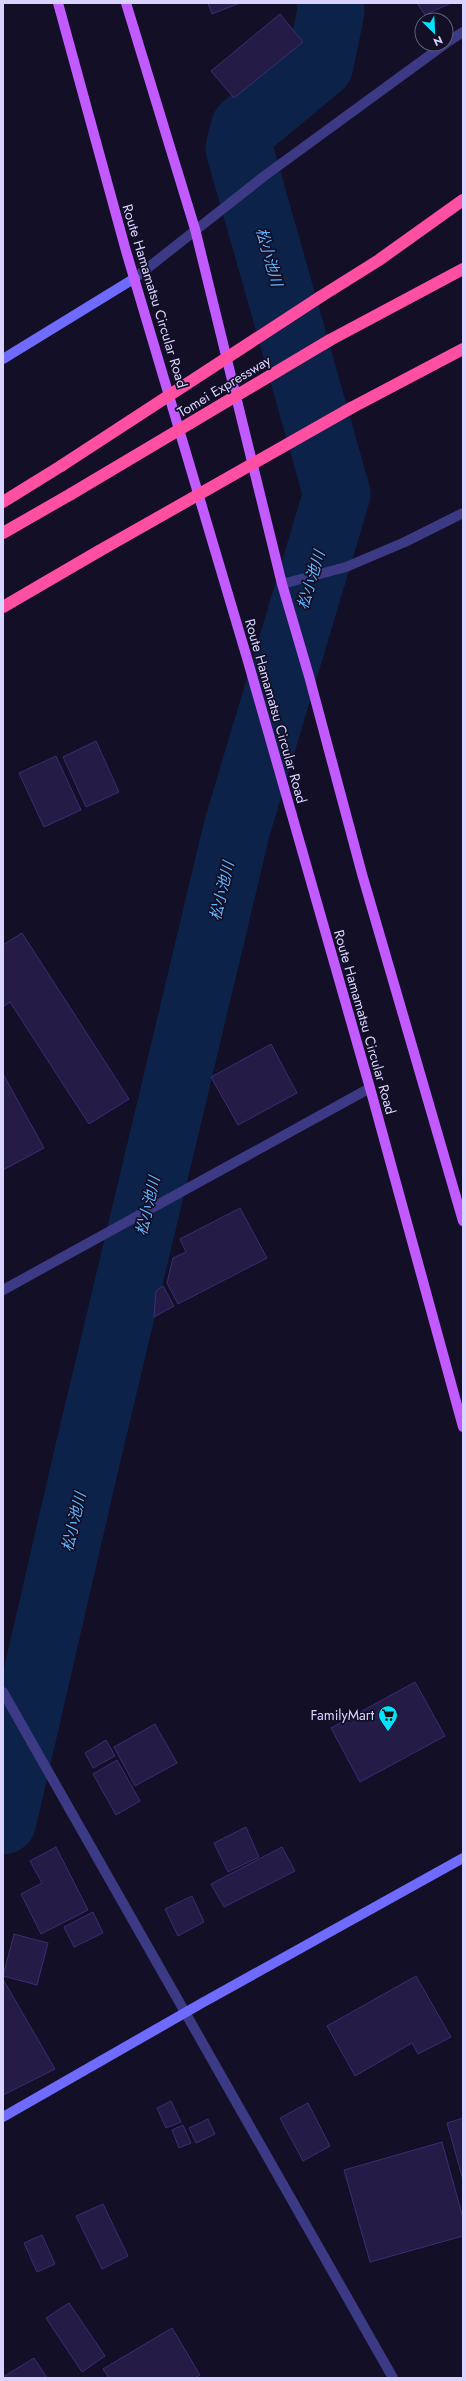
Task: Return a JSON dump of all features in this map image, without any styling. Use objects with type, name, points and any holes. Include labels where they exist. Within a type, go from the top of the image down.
[{"type":"highway","points":[[3,502],[379,260],[463,200]]},
{"type":"highway","name":"Tomei Expressway","points":[[3,533],[330,340],[463,269]]},
{"type":"highway","points":[[3,608],[99,551],[351,408],[463,349]]},
{"type":"main road","name":"Route Hamamatsu Circular Road","points":[[58,3],[126,251],[247,658],[275,761],[370,1088],[463,1427]]},
{"type":"main road","points":[[126,3],[195,229],[282,584],[309,676],[362,874],[463,1220]]},
{"type":"street","points":[[454,38],[463,32]]},
{"type":"street","points":[[3,359],[135,278],[195,229],[230,204],[263,177],[434,52]]},
{"type":"street","points":[[282,584],[346,567],[405,542],[463,513]]},
{"type":"street","points":[[3,1290],[118,1225],[370,1088]]},
{"type":"street","points":[[5,1695],[393,2378]]},
{"type":"street","points":[[3,2117],[186,2012],[463,1858]]},
{"type":"building","points":[[208,3],[240,3],[212,14]]},
{"type":"building","points":[[417,3],[451,3],[432,12],[423,12]]},
{"type":"building","points":[[280,14],[303,42],[234,98],[211,71]]},
{"type":"building","points":[[96,741],[119,792],[86,807],[63,757]]},
{"type":"building","points":[[56,756],[81,810],[44,827],[19,773]]},
{"type":"building","points":[[22,933],[129,1099],[89,1124],[10,1002],[3,1007],[3,945]]},
{"type":"building","points":[[271,1044],[297,1093],[238,1125],[211,1077]]},
{"type":"building","points":[[3,1074],[44,1148],[3,1170]]},
{"type":"building","points":[[240,1208],[267,1258],[178,1304],[167,1283],[173,1258],[186,1252],[180,1239]]},
{"type":"building","points":[[163,1286],[174,1306],[154,1317],[156,1291]]},
{"type":"building","name":"FamilyMart","points":[[415,1682],[445,1736],[360,1782],[331,1728]]},
{"type":"building","points":[[155,1724],[177,1763],[135,1786],[114,1747]]},
{"type":"building","points":[[106,1740],[115,1756],[93,1768],[85,1753]]},
{"type":"building","points":[[117,1760],[140,1801],[116,1815],[93,1774]]},
{"type":"building","points":[[246,1827],[259,1857],[228,1872],[214,1843]]},
{"type":"building","points":[[56,1847],[88,1910],[41,1934],[21,1894],[42,1883],[30,1861]]},
{"type":"building","points":[[282,1847],[295,1871],[224,1907],[211,1884]]},
{"type":"building","points":[[192,1896],[204,1922],[178,1936],[165,1909]]},
{"type":"building","points":[[93,1912],[103,1933],[74,1947],[64,1927]]},
{"type":"building","points":[[14,1934],[48,1943],[37,1985],[3,1976]]},
{"type":"building","points":[[416,1976],[451,2037],[418,2054],[412,2043],[355,2076],[327,2026]]},
{"type":"building","points":[[4,1981],[55,2069],[3,2095],[3,1984]]},
{"type":"building","points":[[171,2101],[181,2122],[166,2128],[157,2108]]},
{"type":"building","points":[[308,2103],[330,2146],[303,2161],[280,2118]]},
{"type":"building","points":[[463,2118],[463,2180],[447,2123]]},
{"type":"building","points":[[208,2119],[215,2134],[196,2143],[189,2128]]},
{"type":"building","points":[[183,2125],[191,2143],[179,2148],[172,2130]]},
{"type":"building","points":[[442,2142],[463,2218],[463,2236],[370,2262],[344,2170]]},
{"type":"building","points":[[103,2204],[128,2256],[102,2269],[76,2216]]},
{"type":"building","points":[[42,2235],[55,2264],[37,2272],[24,2243]]},
{"type":"building","points":[[69,2303],[105,2356],[82,2372],[46,2318]]},
{"type":"building","points":[[172,2328],[200,2375],[195,2378],[109,2378],[103,2369]]},
{"type":"building","points":[[34,2358],[47,2378],[3,2378],[3,2377]]},
{"type":"waterway","name":"松小池川","points":[[3,1821],[87,1457],[237,828],[337,494],[239,148],[244,128],[320,65],[331,11],[330,3]]},
{"type":"place","name":"FamilyMart","points":[[388,1732]]}]
